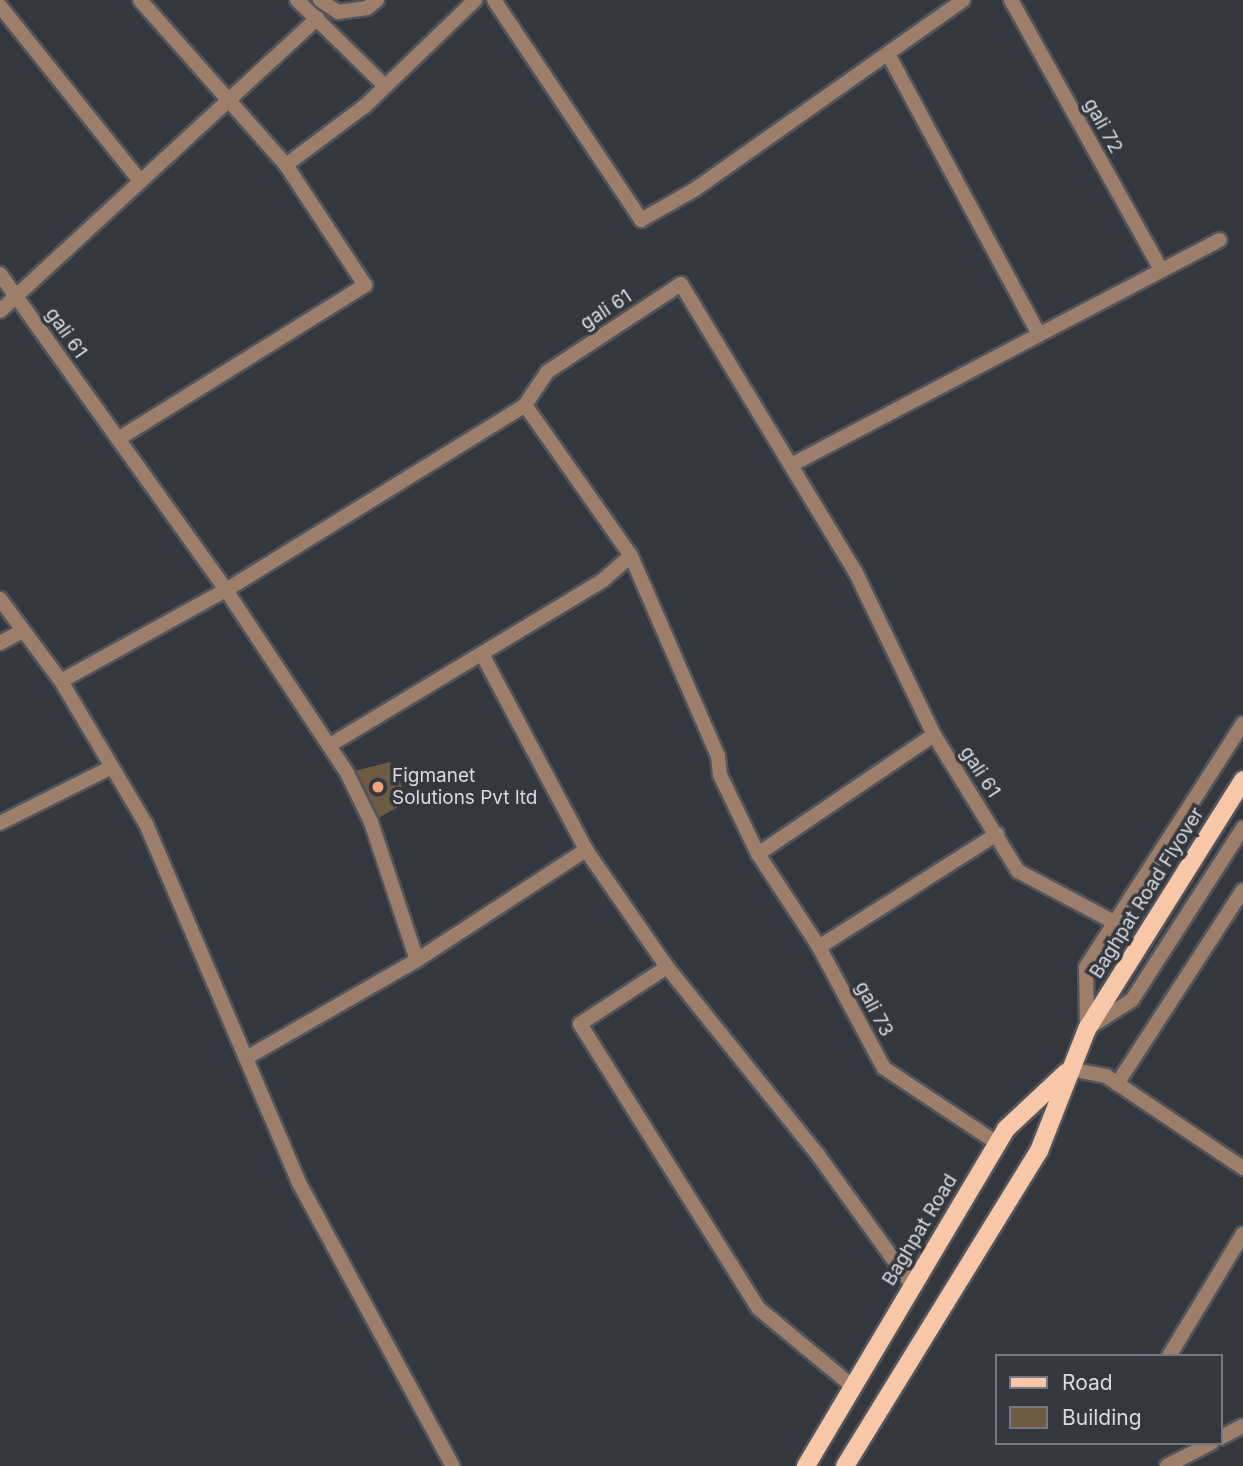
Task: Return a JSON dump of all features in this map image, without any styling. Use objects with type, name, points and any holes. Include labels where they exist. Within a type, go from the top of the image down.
[{"type":"main road","name":"Baghpat Road Flyover","points":[[1087,1029],[1243,780]]},
{"type":"main road","name":"Baghpat Road","points":[[806,1466],[1006,1129],[1070,1069],[1087,1029]]},
{"type":"main road","points":[[845,1466],[1039,1151],[1070,1069]]},
{"type":"street","points":[[118,439],[365,285],[286,165],[140,0]]},
{"type":"street","points":[[297,0],[384,85]]},
{"type":"street","points":[[320,0],[338,12],[367,8],[377,0]]},
{"type":"street","points":[[286,165],[365,106],[475,0]]},
{"type":"street","points":[[494,0],[641,220],[694,190],[963,0]]},
{"type":"street","name":"gali 72","points":[[1011,0],[1161,270]]},
{"type":"street","points":[[0,6],[140,181]]},
{"type":"street","points":[[0,311],[317,18]]},
{"type":"street","points":[[888,54],[1039,335]]},
{"type":"street","points":[[790,465],[1219,240]]},
{"type":"street","name":"gali 61","points":[[0,274],[226,590],[525,405],[547,372],[681,284],[856,573],[934,735],[1018,871],[1114,922]]},
{"type":"street","name":"gali 73","points":[[525,405],[631,556],[718,756],[720,775],[758,854],[819,947],[884,1068],[997,1143]]},
{"type":"street","points":[[330,745],[603,580],[631,556]]},
{"type":"street","points":[[61,681],[226,590],[330,745],[371,822],[417,960]]},
{"type":"street","points":[[0,599],[61,681],[146,824],[298,1181],[453,1466]]},
{"type":"street","points":[[0,643],[23,631]]},
{"type":"street","points":[[482,654],[586,850],[667,967],[818,1154],[912,1285]]},
{"type":"street","points":[[1087,1029],[1086,967],[1243,723]]},
{"type":"street","points":[[758,854],[934,735]]},
{"type":"street","points":[[0,824],[112,767]]},
{"type":"street","points":[[1087,1029],[1132,1000],[1243,828]]},
{"type":"street","points":[[819,947],[997,834]]},
{"type":"street","points":[[246,1058],[417,960],[586,850]]},
{"type":"street","points":[[1117,1084],[1243,890]]},
{"type":"street","points":[[667,967],[580,1024],[758,1308],[853,1387]]},
{"type":"street","points":[[1070,1069],[1117,1084],[1243,1168]]},
{"type":"street","points":[[1170,1354],[1243,1234]]},
{"type":"street","points":[[1222,1437],[1243,1426]]},
{"type":"street","points":[[1167,1466],[1206,1445]]},
{"type":"building","name":"Figmanet Solutions Pvt ltd","points":[[390,762],[409,801],[371,822],[347,773]]},
{"type":"place","name":"Figmanet Solutions Pvt ltd","points":[[378,787]]}]
